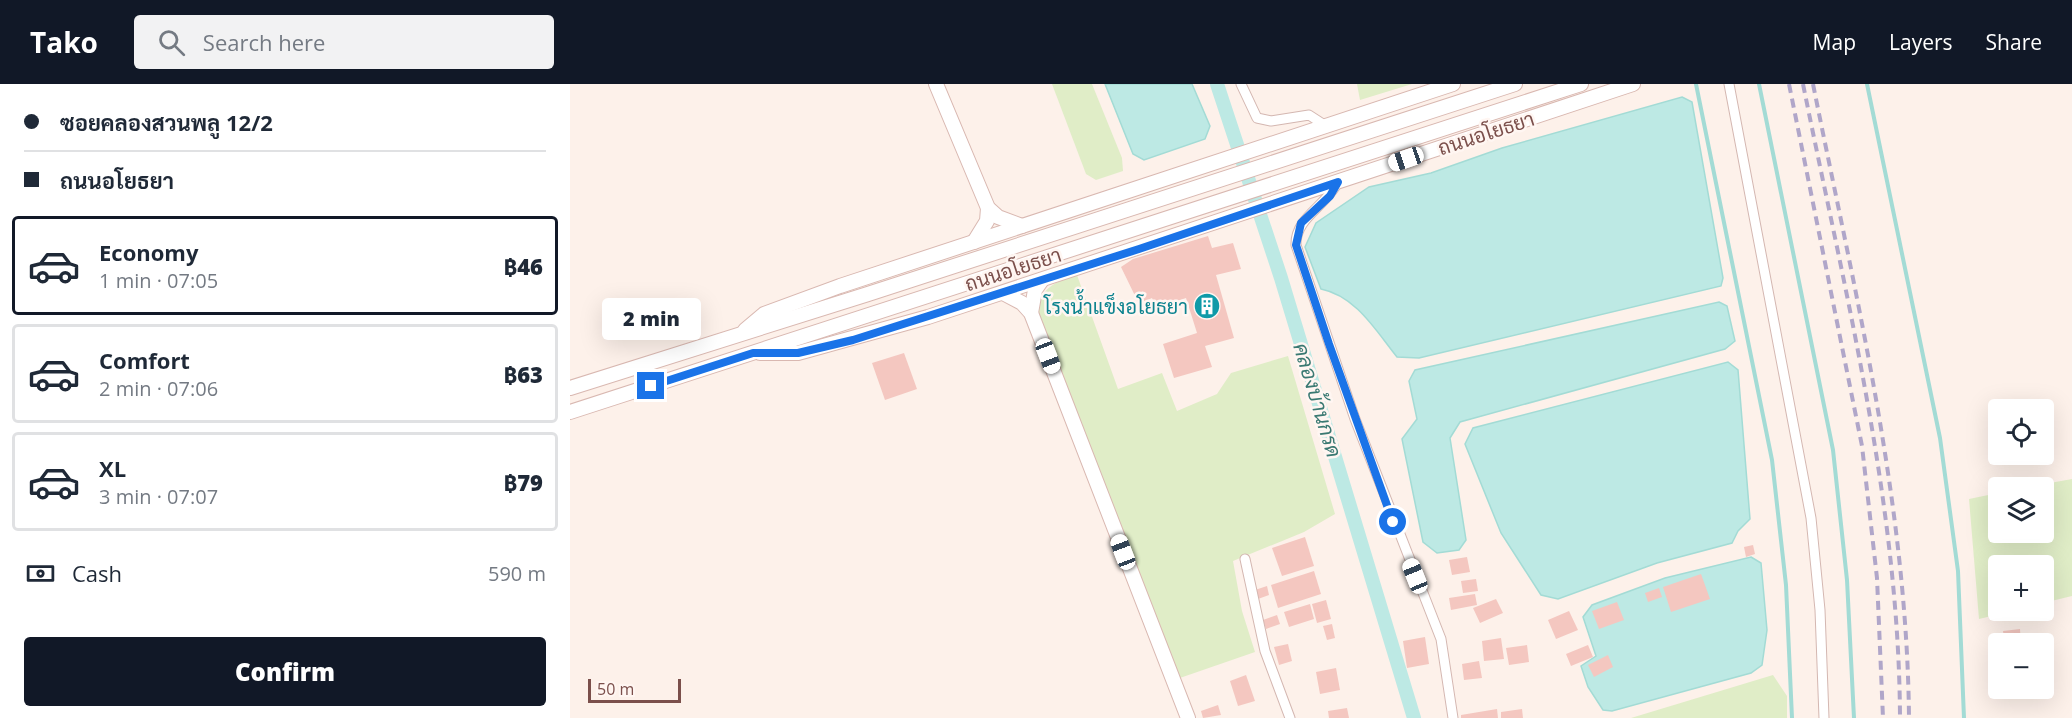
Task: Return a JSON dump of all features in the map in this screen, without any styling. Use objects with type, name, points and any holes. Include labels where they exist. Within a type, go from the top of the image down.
[{"type":"street","points":[[936,84],[988,208],[987,221],[974,242]]},
{"type":"street","points":[[1241,84],[1257,118],[1271,121],[1309,115],[1326,126]]},
{"type":"street","name":"ถนนอโยธยา","points":[[744,332],[764,314],[840,286],[1453,84]]},
{"type":"street","name":"ถนนอโยธยา","points":[[570,388],[1235,176],[1515,84]]},
{"type":"street","name":"ถนนอโยธยา","points":[[570,412],[1581,84]]},
{"type":"street","name":"ถนนอโยธยา","points":[[753,353],[798,353],[864,336],[1042,280],[1633,84]]},
{"type":"street","points":[[1729,84],[1811,518],[1820,610],[1824,718]]},
{"type":"street","points":[[1338,182],[1330,196],[1301,223],[1296,245],[1355,419],[1441,639],[1453,718]]},
{"type":"street","points":[[988,208],[1004,220],[1022,226]]},
{"type":"street","points":[[1031,313],[1035,290],[1042,280]]},
{"type":"street","points":[[1002,292],[1012,296],[1031,313],[1188,718]]},
{"type":"street","points":[[1245,558],[1266,651],[1290,718]]},
{"type":"green space","points":[[1052,84],[1092,84],[1122,158],[1123,171],[1096,180],[1086,174]]},
{"type":"green space","points":[[1357,84],[1412,84],[1360,100]]},
{"type":"green space","points":[[1077,275],[1118,389],[1162,373],[1177,411],[1217,394],[1231,373],[1288,356],[1335,514],[1304,532],[1233,561],[1242,611],[1255,652],[1177,679],[1038,313],[1045,291],[1062,280]]},
{"type":"green space","points":[[2072,479],[2072,596],[2054,600],[2054,555],[1988,555],[1988,617],[1979,619],[1969,499],[1988,495],[1988,543],[2054,543],[2054,482]]},
{"type":"green space","points":[[1773,675],[1787,696],[1787,718],[1631,718]]},
{"type":"water","points":[[1105,84],[1192,84],[1210,126],[1205,139],[1144,160],[1133,154]]},
{"type":"water","points":[[1682,97],[1692,102],[1723,278],[1721,286],[1419,358],[1397,357],[1355,307],[1345,299],[1321,289],[1305,247],[1316,223],[1369,187],[1431,173],[1502,148]]},
{"type":"water","points":[[1719,302],[1727,306],[1735,341],[1725,349],[1460,422],[1450,438],[1466,540],[1459,550],[1437,553],[1423,542],[1402,439],[1417,419],[1409,381],[1415,370]]},
{"type":"water","points":[[1728,362],[1738,370],[1750,519],[1738,531],[1732,543],[1657,563],[1558,599],[1541,595],[1501,533],[1465,444],[1473,428]]},
{"type":"water","points":[[1751,557],[1761,563],[1767,630],[1762,665],[1751,673],[1612,711],[1603,710],[1588,687],[1581,666],[1596,656],[1583,617],[1592,605],[1665,578]]},
{"type":"building","name":"โรงน้ำแข็งอโยธยา","points":[[1208,236],[1212,248],[1233,243],[1241,269],[1216,275],[1234,338],[1205,346],[1212,367],[1174,378],[1163,344],[1197,333],[1186,298],[1156,308],[1152,298],[1139,304],[1121,267],[1133,259]]},
{"type":"building","points":[[904,353],[917,389],[885,400],[872,363]]},
{"type":"building","points":[[1305,537],[1314,566],[1282,576],[1272,548]]},
{"type":"building","points":[[1753,545],[1755,554],[1746,557],[1744,547]]},
{"type":"building","points":[[1467,557],[1470,572],[1452,575],[1449,560]]},
{"type":"building","points":[[1314,571],[1321,594],[1278,608],[1271,585]]},
{"type":"building","points":[[1701,574],[1710,599],[1671,612],[1663,587]]},
{"type":"building","points":[[1476,579],[1478,591],[1463,593],[1461,581]]},
{"type":"building","points":[[1267,586],[1269,595],[1258,599],[1255,590]]},
{"type":"building","points":[[1659,588],[1662,597],[1648,602],[1645,593]]},
{"type":"building","points":[[1475,594],[1477,605],[1451,610],[1449,598]]},
{"type":"building","points":[[1496,599],[1503,613],[1480,623],[1473,608]]},
{"type":"building","points":[[1326,600],[1331,619],[1317,623],[1312,604]]},
{"type":"building","points":[[1617,602],[1624,620],[1599,629],[1592,611]]},
{"type":"building","points":[[1310,604],[1314,619],[1289,627],[1284,612]]},
{"type":"building","points":[[1569,611],[1578,630],[1556,639],[1548,620]]},
{"type":"building","points":[[1277,615],[1280,624],[1266,629],[1263,620]]},
{"type":"building","points":[[1332,624],[1335,638],[1327,640],[1323,626]]},
{"type":"building","points":[[2020,629],[2020,633],[2003,633],[2003,631]]},
{"type":"building","points":[[1425,637],[1429,664],[1407,668],[1403,641]]},
{"type":"building","points":[[1501,638],[1504,659],[1484,661],[1482,641]]},
{"type":"building","points":[[1288,644],[1292,661],[1279,665],[1274,647]]},
{"type":"building","points":[[1527,645],[1529,662],[1509,665],[1506,648]]},
{"type":"building","points":[[1588,645],[1593,657],[1571,666],[1566,654]]},
{"type":"building","points":[[1608,655],[1613,667],[1594,677],[1588,665]]},
{"type":"building","points":[[1479,661],[1482,678],[1464,680],[1462,664]]},
{"type":"building","points":[[1336,668],[1340,690],[1320,694],[1316,672]]},
{"type":"building","points":[[1246,675],[1255,701],[1238,706],[1230,681]]},
{"type":"building","points":[[1218,705],[1221,715],[1203,718],[1201,711]]},
{"type":"building","points":[[1347,708],[1349,718],[1329,718],[1328,711]]},
{"type":"building","points":[[1497,709],[1498,718],[1461,718],[1461,715]]},
{"type":"building","points":[[1522,709],[1523,718],[1501,718],[1501,712]]},
{"type":"waterway","name":"คลองบ้านกรด","points":[[1217,84],[1281,278],[1414,718]]},
{"type":"waterway","points":[[1696,84],[1772,460],[1786,585],[1792,718]]},
{"type":"waterway","points":[[1759,84],[1833,450],[1847,580],[1854,718]]},
{"type":"waterway","points":[[1867,84],[1940,438],[1958,571],[1964,718]]},
{"type":"railway","points":[[1789,84],[1862,446],[1877,578],[1883,718]]},
{"type":"railway","points":[[1803,84],[1852,320],[1880,478],[1897,638],[1900,718]]},
{"type":"railway","points":[[1813,84],[1861,320],[1889,478],[1906,638],[1909,718]]},
{"type":"place","name":"โรงน้ำแข็งอโยธยา","points":[[1207,306]]},
{"type":"route","points":[[651,386],[753,353],[777,355],[798,353],[853,340],[1139,249],[1338,182],[1322,206],[1301,223],[1297,231],[1296,245],[1355,419],[1393,522]]}]
